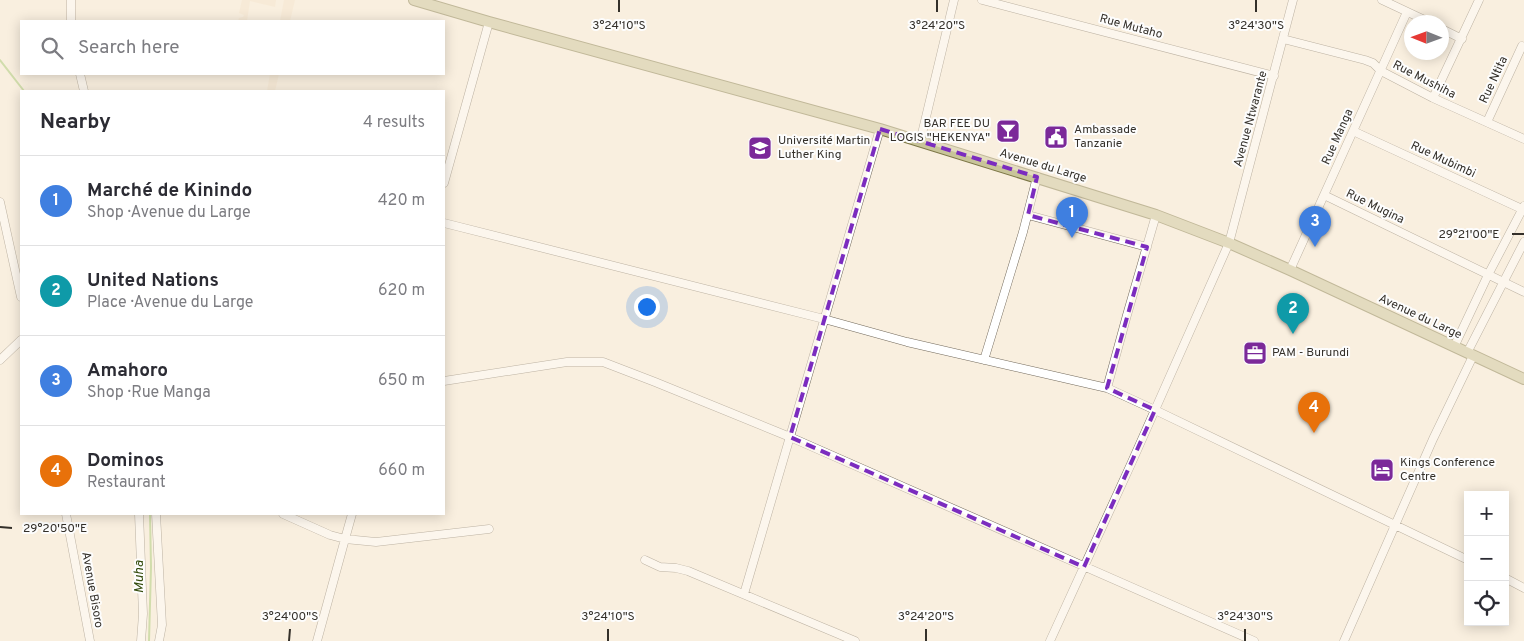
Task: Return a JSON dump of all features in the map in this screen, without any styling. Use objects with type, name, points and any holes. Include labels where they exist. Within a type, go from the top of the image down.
[{"type":"main road","name":"Avenue du Large","points":[[414,0],[880,129],[1156,215],[1229,243],[1290,270],[1524,379]]},
{"type":"street","points":[[71,0],[71,20]]},
{"type":"street","points":[[920,142],[954,0]]},
{"type":"street","name":"Rue Mutaho","points":[[982,0],[1274,76]]},
{"type":"street","name":"Avenue Ntwarante","points":[[1050,641],[1156,410],[1229,243],[1294,0]]},
{"type":"street","points":[[1382,0],[1414,15]]},
{"type":"street","points":[[1433,98],[1462,39],[1478,0]]},
{"type":"street","name":"Rue Manga","points":[[1290,270],[1407,12]]},
{"type":"street","points":[[445,179],[489,22]]},
{"type":"street","points":[[1449,32],[1462,39]]},
{"type":"street","name":"Rue Mushiha","points":[[1283,39],[1373,63],[1381,71],[1433,98],[1524,139]]},
{"type":"street","name":"Rue Ntita","points":[[1487,122],[1522,46]]},
{"type":"street","points":[[80,75],[84,90]]},
{"type":"street","points":[[744,594],[880,129]]},
{"type":"street","name":"Rue Mubimbi","points":[[1353,131],[1523,208]]},
{"type":"street","points":[[984,360],[1038,177]]},
{"type":"street","name":"Rue Mugina","points":[[1324,195],[1524,292]]},
{"type":"street","points":[[0,202],[20,291]]},
{"type":"street","points":[[1454,347],[1488,275],[1523,208]]},
{"type":"street","points":[[1028,215],[1147,247]]},
{"type":"street","points":[[1107,388],[1156,215]]},
{"type":"street","points":[[445,223],[824,319],[907,342],[1107,388],[1464,558]]},
{"type":"street","points":[[1344,641],[1470,354],[1503,282],[1524,242]]},
{"type":"street","points":[[0,360],[20,341]]},
{"type":"street","points":[[445,381],[567,362],[601,361],[790,437],[1254,641]]},
{"type":"street","name":"Avenue Bisoro","points":[[66,515],[90,641]]},
{"type":"street","points":[[139,515],[143,614],[141,641]]},
{"type":"street","points":[[156,515],[162,624],[158,641]]},
{"type":"street","points":[[285,515],[330,535],[345,539],[376,542],[490,529]]},
{"type":"street","points":[[317,641],[352,515]]},
{"type":"street","points":[[645,560],[660,567],[678,568],[855,641]]},
{"type":"street","points":[[1509,580],[1524,588]]},
{"type":"highlighted area","points":[[880,129],[1037,177],[1028,215],[1147,247],[1107,388],[1155,410],[1084,567],[790,437]]},
{"type":"shaded area","points":[[242,0],[276,0],[275,7],[250,1],[247,20],[238,20],[244,15],[239,13]]},
{"type":"shaded area","points":[[284,0],[295,0],[290,20],[280,20]]},
{"type":"shaded area","points":[[270,75],[279,75],[275,90],[267,90]]},
{"type":"waterway","name":"Muha","points":[[0,60],[23,90]]},
{"type":"waterway","name":"Muha","points":[[149,641],[150,515]]},
{"type":"place","name":"BAR FEE DU LOGIS \"HEKENYA\"","points":[[1008,131]]},
{"type":"place","name":"Ambassade Tanzanie","points":[[1056,137]]},
{"type":"place","name":"Université Martin Luther King","points":[[760,148]]},
{"type":"place","name":"Marché de Kinindo","points":[[1072,238]]},
{"type":"place","name":"Amahoro","points":[[1315,247]]},
{"type":"place","name":"United Nations","points":[[1293,334]]},
{"type":"place","name":"PAM - Burundi","points":[[1255,353]]},
{"type":"place","name":"Dominos","points":[[1314,433]]},
{"type":"place","name":"Kings Conference Centre","points":[[1382,470]]}]
